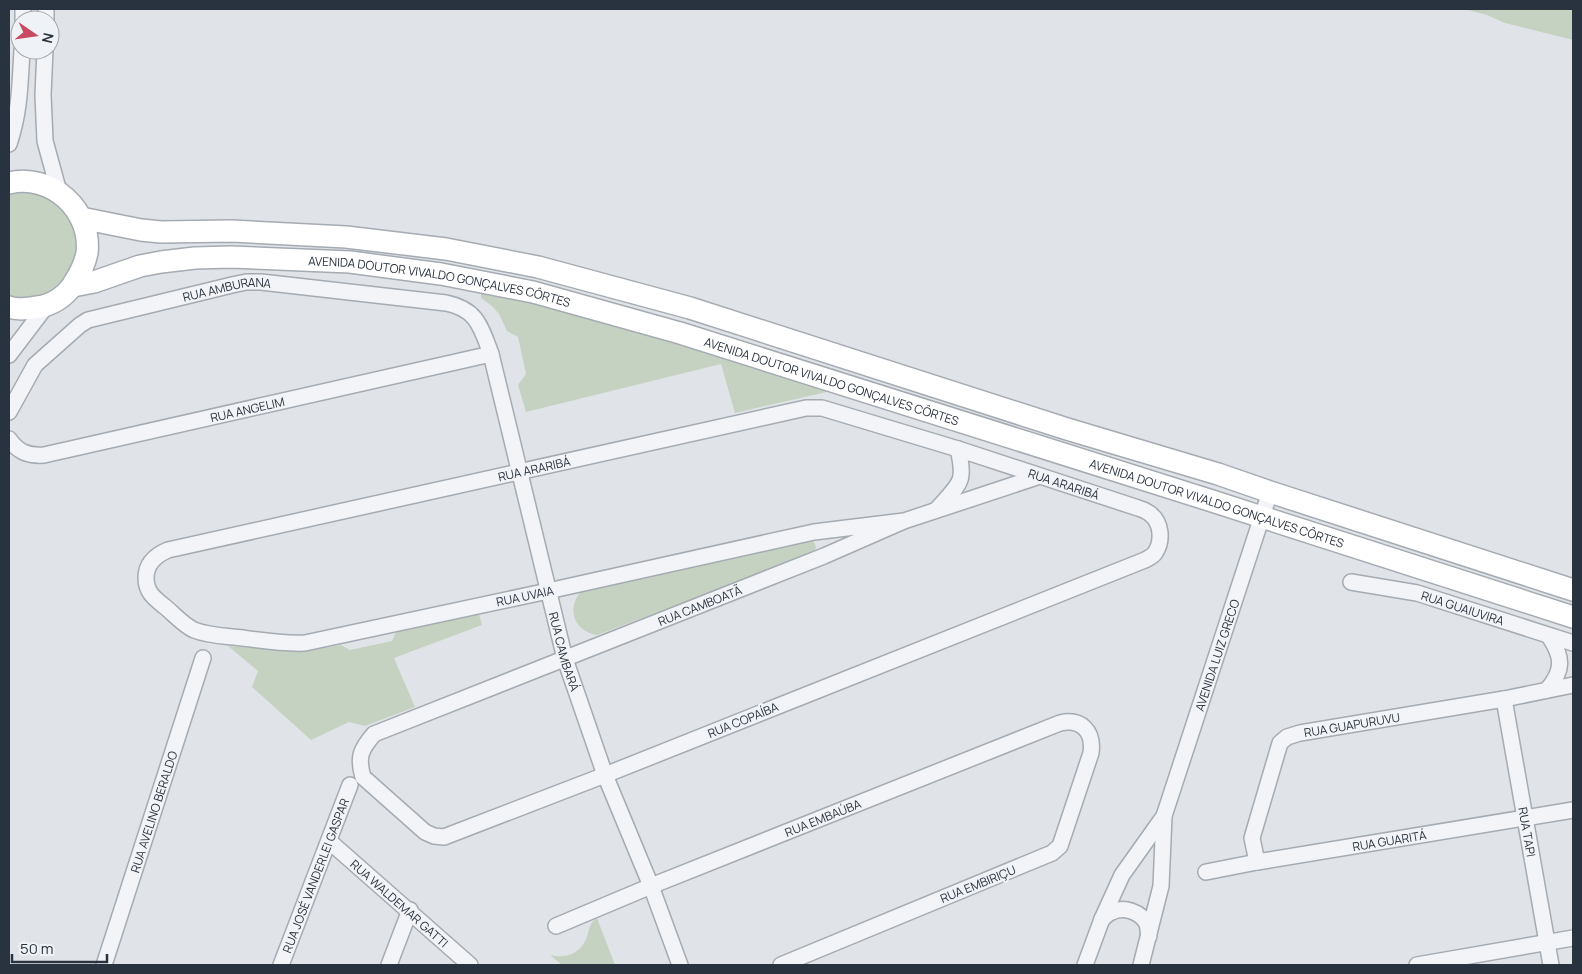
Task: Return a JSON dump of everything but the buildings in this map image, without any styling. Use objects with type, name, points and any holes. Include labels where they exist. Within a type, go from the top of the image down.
[{"type":"main road","points":[[9,184],[38,183],[59,192],[72,204],[81,218],[86,235],[86,253],[82,270],[73,286],[57,300],[47,305],[30,309],[9,307]]},
{"type":"main road","name":"AVENIDA DOUTOR VIVALDO GONÇALVES CÔRTES","points":[[81,218],[148,231],[232,231],[346,237],[446,248],[538,267],[690,308],[1218,474],[1573,590]]},
{"type":"main road","name":"AVENIDA DOUTOR VIVALDO GONÇALVES CÔRTES","points":[[73,286],[94,282],[140,266],[194,258],[231,258],[350,262],[441,274],[532,292],[680,333],[1573,616]]},
{"type":"street","points":[[9,144],[16,124],[22,60]]},
{"type":"street","points":[[45,60],[43,109],[45,141],[59,192]]},
{"type":"street","name":"RUA AMBURANA","points":[[9,412],[35,365],[88,320],[246,282],[446,302],[467,310],[482,327]]},
{"type":"street","points":[[9,356],[47,305]]},
{"type":"street","name":"RUA CAMBARÁ","points":[[482,327],[491,354],[565,659],[605,775],[680,965]]},
{"type":"street","name":"RUA ANGELIM","points":[[9,439],[15,448],[24,453],[34,456],[44,455],[491,354]]},
{"type":"street","name":"RUA ARARIBÁ","points":[[155,600],[146,584],[148,566],[160,553],[168,550],[806,408],[822,408],[958,448],[1138,508],[1150,513],[1157,521],[1160,536]]},
{"type":"street","points":[[936,510],[959,484],[961,465],[958,448]]},
{"type":"street","name":"RUA CAMBOATÃ","points":[[364,746],[374,734],[824,556],[904,521],[1040,476]]},
{"type":"street","name":"AVENIDA LUIZ GRECO","points":[[1141,965],[1161,886],[1164,816],[1270,492]]},
{"type":"street","name":"RUA UVAIA","points":[[155,600],[192,629],[200,632],[290,644],[305,643],[814,532],[904,521]]},
{"type":"street","points":[[814,532],[824,556]]},
{"type":"street","name":"RUA COPAÍBA","points":[[364,746],[360,756],[363,777],[424,832],[444,837],[1146,560],[1154,554],[1160,536]]},
{"type":"street","name":"RUA GUAIUVIRA","points":[[1351,582],[1417,593],[1573,643]]},
{"type":"street","points":[[1547,690],[1555,681],[1559,672],[1560,660],[1557,648],[1549,636]]},
{"type":"street","name":"RUA AVELINO BERALDO","points":[[104,965],[203,658]]},
{"type":"street","name":"RUA GUAPURUVU","points":[[1257,862],[1252,838],[1280,743],[1286,737],[1573,685]]},
{"type":"street","name":"RUA TAPI","points":[[1504,699],[1551,965]]},
{"type":"street","name":"RUA EMBAÚBA","points":[[556,926],[650,886],[1060,723],[1067,721],[1075,722],[1082,725],[1087,731]]},
{"type":"street","name":"RUA EMBIRIÇU","points":[[781,965],[1052,854],[1060,846],[1091,752],[1091,737],[1087,731]]},
{"type":"street","name":"RUA JOSÉ VANDERLEI GASPAR","points":[[281,965],[350,785]]},
{"type":"street","name":"RUA GUARITÁ","points":[[1206,872],[1573,810]]},
{"type":"street","name":"AVENIDA LUIZ GRECO","points":[[1084,965],[1122,875],[1164,816]]},
{"type":"street","name":"RUA WALDEMAR GATTI","points":[[330,841],[470,965]]},
{"type":"street","points":[[389,965],[410,910]]},
{"type":"street","points":[[1102,919],[1112,912],[1120,910],[1134,912],[1141,916],[1147,924],[1149,936]]},
{"type":"street","points":[[1416,965],[1573,938]]},
{"type":"green space","points":[[1464,9],[1573,9],[1573,40],[1505,23],[1487,15]]},
{"type":"green space","points":[[9,190],[50,194],[78,226],[77,269],[47,299],[9,301]]},
{"type":"green space","points":[[481,292],[563,310],[831,391],[735,413],[721,364],[526,412],[518,385],[526,374],[518,337],[507,331],[499,314],[481,298]]},
{"type":"green space","points":[[811,540],[816,547],[814,553],[597,635],[582,629],[574,618],[574,604],[582,590]]},
{"type":"green space","points":[[479,614],[482,625],[394,658],[415,707],[365,726],[349,722],[311,740],[252,687],[258,671],[228,646],[302,652],[341,645],[350,650],[392,641],[396,632]]},
{"type":"green space","points":[[597,918],[615,965],[562,965],[550,955],[566,956],[576,952],[583,944],[591,925]]}]
